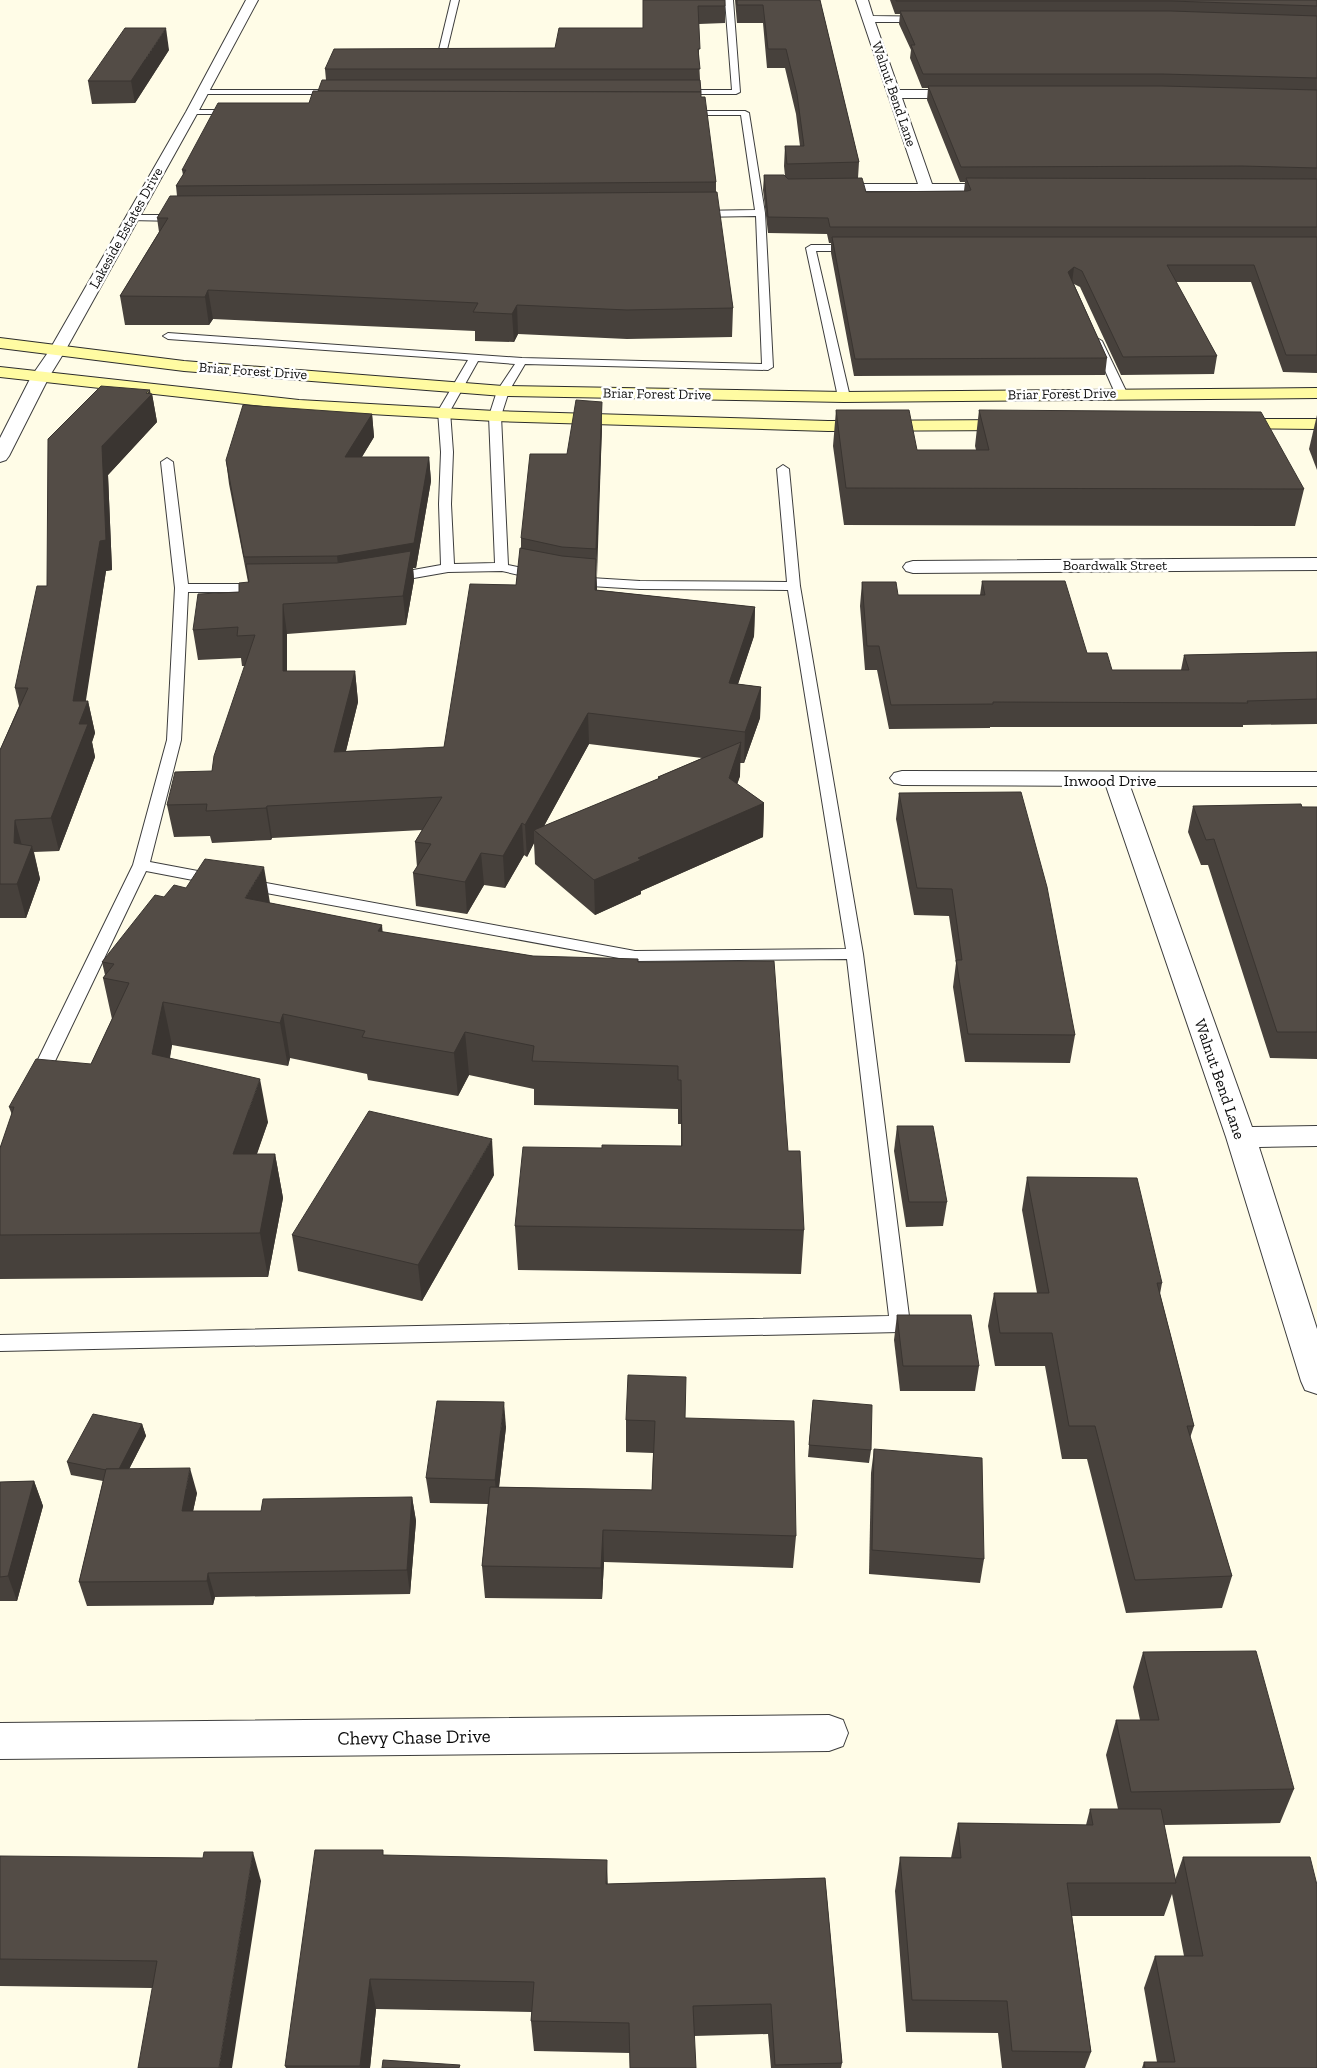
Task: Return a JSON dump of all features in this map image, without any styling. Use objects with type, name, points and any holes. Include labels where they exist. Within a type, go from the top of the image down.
[{"type":"main road","name":"Briar Forest Drive","points":[[0,343],[184,366],[503,391],[844,397],[1317,393]]},
{"type":"main road","name":"Briar Forest Drive","points":[[0,372],[299,405],[495,416],[620,422],[818,426],[1036,425]]},
{"type":"main road","points":[[1213,424],[1317,424]]},
{"type":"street","name":"Lakeside Estates Drive","points":[[0,456],[40,377],[57,351],[192,112],[252,0]]},
{"type":"street","name":"Walnut Bend Lane","points":[[862,0],[926,188]]},
{"type":"street","points":[[869,19],[946,19]]},
{"type":"street","points":[[895,94],[983,94]]},
{"type":"street","points":[[811,188],[1014,188]]},
{"type":"street","name":"Boardwalk Street","points":[[913,567],[1317,564]]},
{"type":"street","name":"Inwood Drive","points":[[902,778],[1317,779]]},
{"type":"street","name":"Walnut Bend Lane","points":[[1116,780],[1241,1137],[1317,1381]]},
{"type":"street","points":[[1241,1137],[1317,1136]]},
{"type":"street","name":"Chevy Chase Drive","points":[[0,1740],[828,1733]]},
{"type":"lane","points":[[441,58],[455,0]]},
{"type":"lane","points":[[669,92],[736,92],[729,0]]},
{"type":"lane","points":[[202,92],[348,92]]},
{"type":"lane","points":[[192,112],[246,112]]},
{"type":"lane","points":[[168,336],[522,361],[768,367],[760,213],[745,113],[678,113]]},
{"type":"lane","points":[[690,214],[760,213]]},
{"type":"lane","points":[[131,218],[192,218]]},
{"type":"lane","points":[[844,397],[811,248],[869,248]]},
{"type":"lane","points":[[1093,332],[1121,394]]},
{"type":"lane","points":[[448,568],[444,504],[447,452],[444,412],[456,387],[475,357]]},
{"type":"lane","points":[[502,567],[495,416],[503,391],[522,361]]},
{"type":"lane","points":[[30,1093],[141,865],[174,740],[182,588],[167,462]]},
{"type":"lane","points":[[0,1343],[900,1324],[855,954],[794,586],[783,469]]},
{"type":"lane","points":[[376,581],[448,568],[502,567],[558,579],[640,585],[794,586]]},
{"type":"lane","points":[[182,588],[270,588]]},
{"type":"lane","points":[[141,865],[635,956],[855,954]]},
{"type":"building","points":[[643,0],[725,0],[725,6],[698,6],[700,69],[325,69],[334,49],[555,48],[559,28],[643,28]]},
{"type":"building","points":[[737,0],[820,0],[859,162],[787,164],[785,146],[804,146],[797,94],[786,49],[768,49],[763,5],[737,5]]},
{"type":"building","points":[[896,0],[1317,0],[1317,6],[1171,1]]},
{"type":"building","points":[[900,11],[1171,11],[1317,16],[1317,78],[1162,74],[923,74],[911,45],[915,45]]},
{"type":"building","points":[[125,28],[166,28],[131,81],[88,81]]},
{"type":"building","points":[[322,80],[700,80],[701,92],[318,91]]},
{"type":"building","points":[[928,86],[1162,86],[1317,90],[1317,168],[1242,166],[961,167]]},
{"type":"building","points":[[313,91],[701,92],[701,97],[705,97],[716,182],[176,186],[186,170],[182,170],[218,103],[309,103]]},
{"type":"building","points":[[764,175],[784,175],[788,179],[862,178],[866,192],[967,191],[971,190],[966,178],[1317,179],[1317,227],[830,227],[828,218],[768,217]]},
{"type":"building","points":[[717,192],[733,308],[627,310],[517,305],[512,314],[473,312],[478,303],[208,290],[205,297],[120,296],[168,218],[157,218],[170,196]]},
{"type":"building","points":[[832,237],[1317,237],[1317,355],[1286,355],[1254,265],[1167,265],[1217,356],[1123,357],[1082,271],[1074,267],[1068,272],[1107,358],[855,359]]},
{"type":"building","points":[[101,386],[150,390],[146,393],[152,394],[102,446],[106,540],[100,541],[73,701],[88,701],[79,724],[88,724],[51,818],[15,820],[14,843],[32,846],[17,884],[0,884],[0,750],[28,688],[15,688],[37,586],[47,586],[48,439]]},
{"type":"building","points":[[576,400],[602,402],[596,549],[562,547],[521,538],[530,454],[567,454]]},
{"type":"building","points":[[243,405],[372,414],[345,457],[429,457],[414,543],[337,556],[244,557],[226,460]]},
{"type":"building","points":[[836,410],[909,410],[917,450],[989,450],[979,410],[1261,412],[1304,489],[846,488]]},
{"type":"building","points":[[520,548],[562,556],[596,559],[595,590],[755,607],[729,683],[761,687],[745,732],[588,713],[525,825],[522,823],[503,856],[481,853],[465,882],[413,873],[431,844],[415,842],[442,797],[206,811],[207,804],[167,805],[175,772],[212,771],[214,756],[255,635],[237,636],[238,627],[193,630],[198,594],[239,592],[239,583],[249,582],[246,564],[337,563],[411,551],[403,596],[283,604],[283,671],[355,671],[334,752],[444,747],[470,584],[516,585]]},
{"type":"building","points":[[982,581],[1065,581],[1087,653],[1107,653],[1112,670],[1189,670],[1184,655],[1317,652],[1317,699],[1247,701],[1248,703],[993,702],[993,704],[891,705],[879,646],[867,646],[862,582],[896,582],[898,595],[985,595]]},
{"type":"building","points":[[741,742],[729,778],[764,803],[638,858],[641,860],[594,880],[534,830],[660,778],[658,777]]},
{"type":"building","points":[[1021,792],[1047,887],[1075,1035],[968,1034],[956,960],[962,960],[952,889],[917,888],[899,793]]},
{"type":"building","points":[[1301,804],[1302,807],[1317,807],[1317,1032],[1277,1032],[1214,839],[1206,840],[1193,806]]},
{"type":"building","points":[[205,859],[264,867],[245,898],[382,925],[378,931],[533,956],[638,959],[638,962],[774,961],[788,1151],[800,1151],[804,1230],[515,1226],[523,1147],[602,1148],[602,1145],[682,1146],[681,1080],[678,1080],[678,1066],[532,1061],[534,1046],[465,1032],[454,1053],[362,1037],[365,1031],[283,1014],[280,1023],[163,1002],[152,1054],[260,1079],[233,1154],[275,1154],[260,1233],[0,1235],[0,1148],[14,1107],[9,1107],[36,1059],[91,1064],[129,983],[103,978],[114,964],[102,962],[155,895],[164,897],[174,885],[186,888]]},
{"type":"building","points":[[369,1111],[492,1139],[418,1265],[292,1235]]},
{"type":"building","points":[[897,1126],[933,1126],[947,1202],[909,1202]]},
{"type":"building","points":[[1027,1177],[1137,1178],[1162,1283],[1157,1283],[1194,1426],[1187,1426],[1232,1576],[1135,1580],[1095,1426],[1069,1426],[1052,1333],[1000,1333],[994,1293],[1049,1293]]},
{"type":"building","points":[[897,1315],[971,1315],[979,1366],[903,1366]]},
{"type":"building","points":[[628,1375],[686,1377],[685,1418],[794,1421],[796,1536],[603,1530],[601,1568],[482,1566],[490,1487],[652,1490],[655,1421],[626,1420]]},
{"type":"building","points":[[813,1400],[872,1405],[871,1450],[809,1445]]},
{"type":"building","points":[[437,1401],[504,1402],[495,1480],[426,1478]]},
{"type":"building","points":[[93,1414],[142,1424],[119,1469],[106,1470],[67,1462]]},
{"type":"building","points":[[874,1449],[982,1458],[984,1559],[872,1550]]},
{"type":"building","points":[[190,1468],[182,1511],[261,1511],[263,1499],[412,1497],[407,1570],[208,1573],[207,1581],[79,1582],[106,1469]]},
{"type":"building","points":[[34,1481],[8,1576],[0,1577],[0,1482]]},
{"type":"building","points":[[1256,1651],[1294,1789],[1131,1792],[1116,1720],[1159,1720],[1143,1652]]},
{"type":"building","points":[[1090,1809],[1161,1809],[1176,1883],[1067,1883],[1091,2052],[1012,2051],[1007,2001],[912,2000],[900,1857],[961,1858],[958,1823],[1093,1825]]},
{"type":"building","points":[[315,1850],[383,1850],[383,1855],[607,1860],[606,1884],[825,1878],[842,2063],[775,2065],[771,2004],[693,2006],[696,2068],[630,2068],[629,2023],[531,2021],[534,1982],[370,1979],[360,2066],[285,2066]]},
{"type":"building","points":[[204,1852],[253,1852],[219,2068],[138,2068],[157,1961],[0,1959],[0,1856],[203,1858]]},
{"type":"building","points":[[1183,1857],[1310,1857],[1317,1885],[1317,2068],[1145,2068],[1144,2062],[1175,2062],[1155,1956],[1203,1956]]},
{"type":"building","points":[[383,2060],[460,2065],[459,2068],[382,2068]]}]
